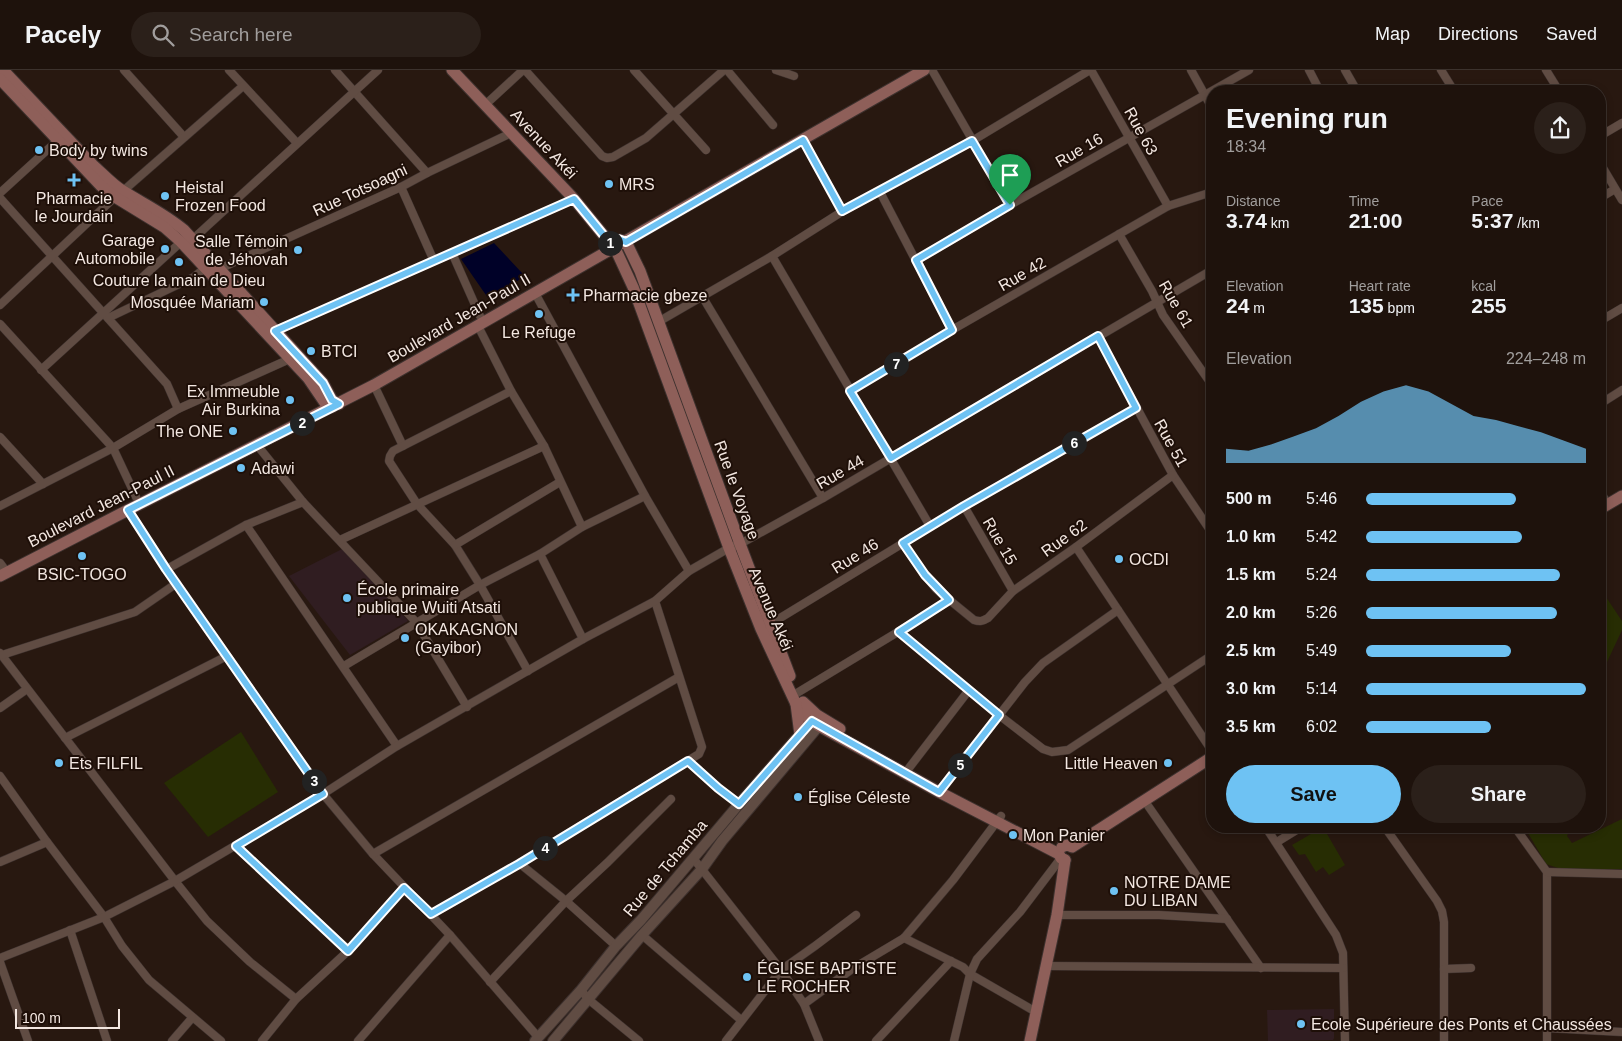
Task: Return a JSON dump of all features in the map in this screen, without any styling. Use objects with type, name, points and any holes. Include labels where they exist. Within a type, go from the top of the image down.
[{"type":"main road","points":[[3,70],[119,194],[160,223],[206,267],[319,385],[331,403]]},
{"type":"main road","name":"Avenue Akéi","points":[[452,70],[615,243],[634,287],[734,546]]},
{"type":"main road","name":"Boulevard Jean-Paul II","points":[[1,568],[128,510],[257,445],[479,321],[912,70]]},
{"type":"main road","name":"Boulevard Jean-Paul II","points":[[1,568],[136,496],[331,403],[374,385],[479,321],[535,292],[615,243],[803,140],[924,70]]},
{"type":"main road","points":[[1,83],[101,186],[169,218],[193,239],[275,331],[293,357]]},
{"type":"main road","name":"Rue le Voyage","points":[[615,243],[640,271],[734,546],[794,697],[809,709],[818,721],[909,768],[941,789],[1064,853]]},
{"type":"main road","points":[[319,385],[331,403]]},
{"type":"main road","points":[[1606,506],[1622,496]]},
{"type":"main road","points":[[794,697],[800,735]]},
{"type":"main road","points":[[818,721],[941,789]]},
{"type":"main road","points":[[1030,1041],[1060,900],[1064,853],[1206,761]]},
{"type":"street","points":[[124,70],[184,137]]},
{"type":"street","points":[[229,70],[297,143]]},
{"type":"street","points":[[335,70],[428,173]]},
{"type":"street","points":[[193,239],[378,70]]},
{"type":"street","points":[[485,105],[524,70],[602,156],[607,158],[613,157],[646,138],[725,70],[773,125]]},
{"type":"street","points":[[634,70],[706,150]]},
{"type":"street","points":[[776,70],[794,76]]},
{"type":"street","points":[[932,70],[1010,205]]},
{"type":"street","points":[[658,322],[772,256],[842,211],[972,141],[1090,70]]},
{"type":"street","name":"Rue 63","points":[[1090,70],[1168,206]]},
{"type":"street","points":[[1191,70],[1206,95]]},
{"type":"street","name":"Rue 16","points":[[1223,85],[1249,70]]},
{"type":"street","points":[[1309,70],[1317,85]]},
{"type":"street","points":[[1345,70],[1354,85]]},
{"type":"street","points":[[1441,70],[1450,85]]},
{"type":"street","points":[[1546,70],[1555,85]]},
{"type":"street","points":[[0,305],[119,194],[244,86]]},
{"type":"street","name":"Rue 16","points":[[916,260],[1206,95]]},
{"type":"street","points":[[1606,132],[1622,123]]},
{"type":"street","name":"Rue Totsoagni","points":[[219,269],[401,187],[511,133]]},
{"type":"street","points":[[803,140],[842,211]]},
{"type":"street","points":[[0,193],[57,141]]},
{"type":"street","points":[[1606,173],[1622,200]]},
{"type":"street","points":[[401,187],[434,261]]},
{"type":"street","points":[[1606,194],[1615,189]]},
{"type":"street","points":[[880,192],[952,330]]},
{"type":"street","name":"Rue 42","points":[[850,391],[1168,206],[1206,194]]},
{"type":"street","points":[[0,198],[167,384],[178,409]]},
{"type":"street","points":[[275,331],[574,199]]},
{"type":"street","name":"Rue 61","points":[[1119,234],[1152,291],[1163,315],[1206,377]]},
{"type":"street","points":[[41,370],[106,315],[181,242]]},
{"type":"street","points":[[452,254],[479,321],[512,391],[544,446],[582,527]]},
{"type":"street","points":[[772,256],[930,526]]},
{"type":"street","points":[[106,315],[194,277],[206,267]]},
{"type":"street","name":"Rue 44","points":[[0,960],[104,917],[175,881],[323,794],[397,746],[583,639],[655,601],[689,571],[823,498],[1206,273]]},
{"type":"street","points":[[535,292],[645,496],[689,571]]},
{"type":"street","points":[[702,296],[823,498]]},
{"type":"street","points":[[1606,317],[1622,308]]},
{"type":"street","points":[[0,324],[113,448],[136,496]]},
{"type":"street","name":"Rue 51","points":[[1098,336],[1173,475],[1206,524]]},
{"type":"street","points":[[0,506],[113,448],[178,409],[293,357]]},
{"type":"street","points":[[374,385],[404,446]]},
{"type":"street","points":[[1606,400],[1622,390]]},
{"type":"street","points":[[512,391],[391,453],[389,461],[417,504],[455,545],[480,585],[528,672]]},
{"type":"street","name":"Rue 46","points":[[766,627],[930,526],[1136,408]]},
{"type":"street","points":[[0,437],[43,484]]},
{"type":"street","points":[[257,445],[303,502],[416,622],[467,707]]},
{"type":"street","points":[[340,540],[544,446]]},
{"type":"street","name":"Rue 62","points":[[949,600],[974,620],[979,622],[988,618],[1012,591],[1076,547],[1173,475]]},
{"type":"street","points":[[455,545],[560,482]]},
{"type":"street","points":[[344,666],[480,585],[540,554],[582,527],[645,496]]},
{"type":"street","points":[[166,569],[246,525],[303,502]]},
{"type":"street","name":"Rue 15","points":[[964,506],[1012,591]]},
{"type":"street","points":[[128,510],[166,569],[323,794],[372,854],[450,935],[537,1039]]},
{"type":"street","points":[[246,525],[397,746]]},
{"type":"street","points":[[794,697],[949,600],[925,575],[903,543]]},
{"type":"street","points":[[1076,547],[1206,742]]},
{"type":"street","points":[[540,554],[583,639]]},
{"type":"street","points":[[177,583],[135,612],[1,654],[207,921],[232,946],[296,999]]},
{"type":"street","points":[[431,914],[519,864],[699,754],[702,748],[655,601]]},
{"type":"street","points":[[941,789],[1025,682],[1043,663],[1118,610]]},
{"type":"street","points":[[899,632],[999,715],[1043,749],[1052,752],[1068,750],[1206,659]]},
{"type":"street","points":[[65,738],[227,656]]},
{"type":"street","points":[[372,854],[679,677]]},
{"type":"street","points":[[0,708],[27,689]]},
{"type":"street","points":[[909,768],[969,690]]},
{"type":"street","name":"Rue de Tchamba","points":[[537,1039],[582,990],[616,946],[641,920],[739,804],[800,735],[818,721]]},
{"type":"street","name":"Rue de Tchamba","points":[[553,1041],[702,869],[722,841],[818,721]]},
{"type":"street","points":[[688,761],[739,804]]},
{"type":"street","points":[[1,779],[104,917],[122,946],[149,980],[221,1041]]},
{"type":"street","points":[[490,982],[566,901],[671,799]]},
{"type":"street","points":[[1144,800],[1261,968]]},
{"type":"street","points":[[804,1004],[852,969],[904,938],[953,880],[999,819]]},
{"type":"street","points":[[1270,833],[1336,935],[1343,953],[1344,1041]]},
{"type":"street","points":[[1276,842],[1291,833]]},
{"type":"street","points":[[1389,833],[1442,911],[1444,922],[1444,1041]]},
{"type":"street","points":[[1519,833],[1547,872],[1547,1041]]},
{"type":"street","points":[[0,862],[47,842]]},
{"type":"street","points":[[236,846],[348,951]]},
{"type":"street","points":[[954,1041],[970,974],[977,959],[1020,912],[1064,853]]},
{"type":"street","points":[[693,858],[781,970],[804,1004],[819,1041]]},
{"type":"street","points":[[519,864],[566,901],[616,946]]},
{"type":"street","points":[[1547,872],[1622,874]]},
{"type":"street","points":[[262,1041],[296,999],[348,951],[404,888]]},
{"type":"street","points":[[726,1041],[781,970],[856,915]]},
{"type":"street","points":[[1057,915],[1159,915],[1227,919]]},
{"type":"street","points":[[70,930],[107,1041]]},
{"type":"street","points":[[358,1041],[450,935]]},
{"type":"street","points":[[642,936],[741,1020]]},
{"type":"street","points":[[904,938],[963,967],[970,974],[1036,1012]]},
{"type":"street","points":[[0,960],[28,1041]]},
{"type":"street","points":[[876,1041],[951,961]]},
{"type":"street","points":[[1046,966],[1343,968]]},
{"type":"street","points":[[1444,969],[1471,968]]},
{"type":"street","points":[[582,990],[588,999],[639,1041]]},
{"type":"street","points":[[172,1041],[192,1018]]},
{"type":"street","points":[[1548,1028],[1622,1032]]},
{"type":"street","points":[[625,1041],[630,1034]]},
{"type":"shaded area","name":"École primaire publique Wuiti Atsati","points":[[344,548],[408,621],[350,655],[289,576]]},
{"type":"shaded area","name":"Ecole Supérieure des Ponts et Chaussées","points":[[1334,1009],[1333,1040],[1268,1041],[1267,1010]]},
{"type":"green space","points":[[1606,597],[1622,621],[1622,630],[1607,662]]},
{"type":"green space","points":[[241,732],[278,792],[208,837],[164,783]]},
{"type":"green space","points":[[1622,819],[1622,869],[1561,869],[1546,864],[1528,833],[1568,833],[1567,836],[1572,843],[1593,833],[1606,833],[1606,827]]},
{"type":"green space","points":[[1313,833],[1326,833],[1345,865],[1329,875],[1323,867],[1316,872],[1305,854],[1299,855],[1292,845]]},
{"type":"water","points":[[494,243],[523,274],[519,280],[488,298],[461,259]]},
{"type":"place","name":"Body by twins","points":[[39,150]]},
{"type":"place","name":"Pharmacie le Jourdain","points":[[74,180]]},
{"type":"place","name":"MRS","points":[[609,184]]},
{"type":"place","name":"Heistal Frozen Food","points":[[165,196]]},
{"type":"place","name":"Garage Automobile","points":[[165,249]]},
{"type":"place","name":"Salle Témoin de Jéhovah","points":[[298,250]]},
{"type":"place","name":"Couture la main de Dieu","points":[[179,262]]},
{"type":"place","name":"Pharmacie gbeze","points":[[573,295]]},
{"type":"place","name":"Mosquée Mariam","points":[[264,302]]},
{"type":"place","name":"Le Refuge","points":[[539,314]]},
{"type":"place","name":"BTCI","points":[[311,351]]},
{"type":"place","name":"Ex Immeuble Air Burkina","points":[[290,400]]},
{"type":"place","name":"The ONE","points":[[233,431]]},
{"type":"place","name":"Adawi","points":[[241,468]]},
{"type":"place","name":"BSIC-TOGO","points":[[82,556]]},
{"type":"place","name":"OCDI","points":[[1119,559]]},
{"type":"place","name":"École primaire publique Wuiti Atsati","points":[[347,598]]},
{"type":"place","name":"OKAKAGNON (Gayibor)","points":[[405,638]]},
{"type":"place","name":"Ets FILFIL","points":[[59,763]]},
{"type":"place","name":"Little Heaven","points":[[1168,763]]},
{"type":"place","name":"Église Céleste","points":[[798,797]]},
{"type":"place","name":"Mon Panier","points":[[1013,835]]},
{"type":"place","name":"NOTRE DAME DU LIBAN","points":[[1114,891]]},
{"type":"place","name":"ÉGLISE BAPTISTE LE ROCHER","points":[[747,977]]},
{"type":"place","name":"Ecole Supérieure des Ponts et Chaussées","points":[[1301,1024]]},
{"type":"route","points":[[803,140],[842,211],[972,141],[1010,205],[916,260],[952,330],[850,391],[891,458],[1098,336],[1136,408],[903,543],[936,589],[949,600],[899,632],[999,715],[939,792],[812,721],[739,804],[688,761],[519,864],[431,914],[404,888],[348,951],[236,846],[323,794],[166,569],[128,510],[339,404],[332,400],[323,383],[275,331],[574,199],[610,243],[618,239],[626,242],[803,140]]}]
